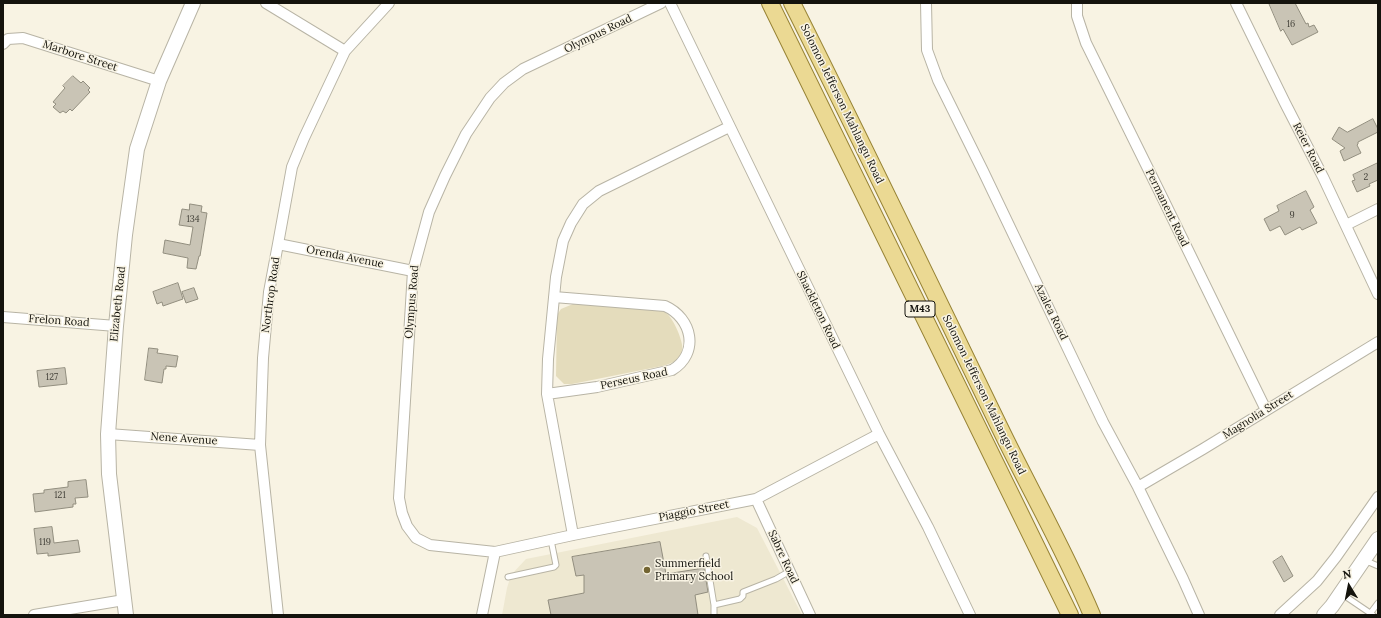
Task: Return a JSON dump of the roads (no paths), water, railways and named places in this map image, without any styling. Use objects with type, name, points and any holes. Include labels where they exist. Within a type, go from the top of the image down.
[{"type":"main road","name":"Solomon Jefferson Mahlangu Road","points":[[770,3],[1070,615]]},
{"type":"main road","name":"Solomon Jefferson Mahlangu Road","points":[[792,3],[862,143],[1010,449],[1091,610]]},
{"type":"street","name":"Elizabeth Road","points":[[126,615],[108,474],[108,434],[116,326],[125,236],[138,149],[159,81],[193,3]]},
{"type":"street","points":[[266,3],[345,51]]},
{"type":"street","name":"Northrop Road","points":[[278,615],[260,445],[263,358],[270,292],[278,244],[292,167],[345,51],[389,3]]},
{"type":"street","name":"Olympus Road","points":[[495,552],[430,545],[416,538],[407,526],[399,498],[413,271],[429,212],[466,134],[495,93],[504,83],[523,69],[661,3]]},
{"type":"street","name":"Shackleton Road","points":[[670,3],[879,434],[928,527],[970,615]]},
{"type":"street","name":"Azalea Road","points":[[926,3],[926,50],[938,80],[990,185],[1103,422],[1138,487],[1199,615]]},
{"type":"street","name":"Permanent Road","points":[[1076,3],[1077,16],[1086,43],[1266,410]]},
{"type":"street","name":"Reier Road","points":[[1236,3],[1378,294]]},
{"type":"street","name":"Marbore Street","points":[[3,44],[8,39],[23,38],[159,81]]},
{"type":"street","points":[[573,535],[547,394],[549,352],[556,277],[563,241],[582,204],[599,191],[729,127]]},
{"type":"street","points":[[1346,226],[1378,209]]},
{"type":"street","name":"Orenda Avenue","points":[[278,244],[413,271]]},
{"type":"street","name":"Perseus Road","points":[[547,394],[597,387],[672,370],[679,366],[686,357],[690,347],[690,340],[685,325],[674,310],[665,306],[554,297]]},
{"type":"street","name":"Frelon Road","points":[[3,317],[116,326]]},
{"type":"street","name":"Magnolia Street","points":[[1138,487],[1378,342]]},
{"type":"street","name":"Nene Avenue","points":[[108,434],[260,445]]},
{"type":"street","name":"Piaggio Street","points":[[495,552],[756,499],[879,434]]},
{"type":"street","points":[[1280,615],[1322,575],[1378,497]]},
{"type":"street","name":"Sabre Road","points":[[756,499],[810,615]]},
{"type":"street","points":[[1324,615],[1332,606],[1378,538]]},
{"type":"street","points":[[482,615],[495,552]]},
{"type":"street","points":[[34,615],[124,600]]},
{"type":"lane","points":[[508,578],[554,567],[556,565],[551,540]]},
{"type":"lane","points":[[706,556],[714,605],[714,615]]},
{"type":"lane","points":[[1363,560],[1378,566]]},
{"type":"lane","points":[[714,605],[740,599],[743,596],[743,592],[776,579],[790,571]]},
{"type":"lane","points":[[1341,593],[1371,615],[1378,603]]},
{"type":"place","name":"Summerfield Primary School","points":[[647,570]]}]
